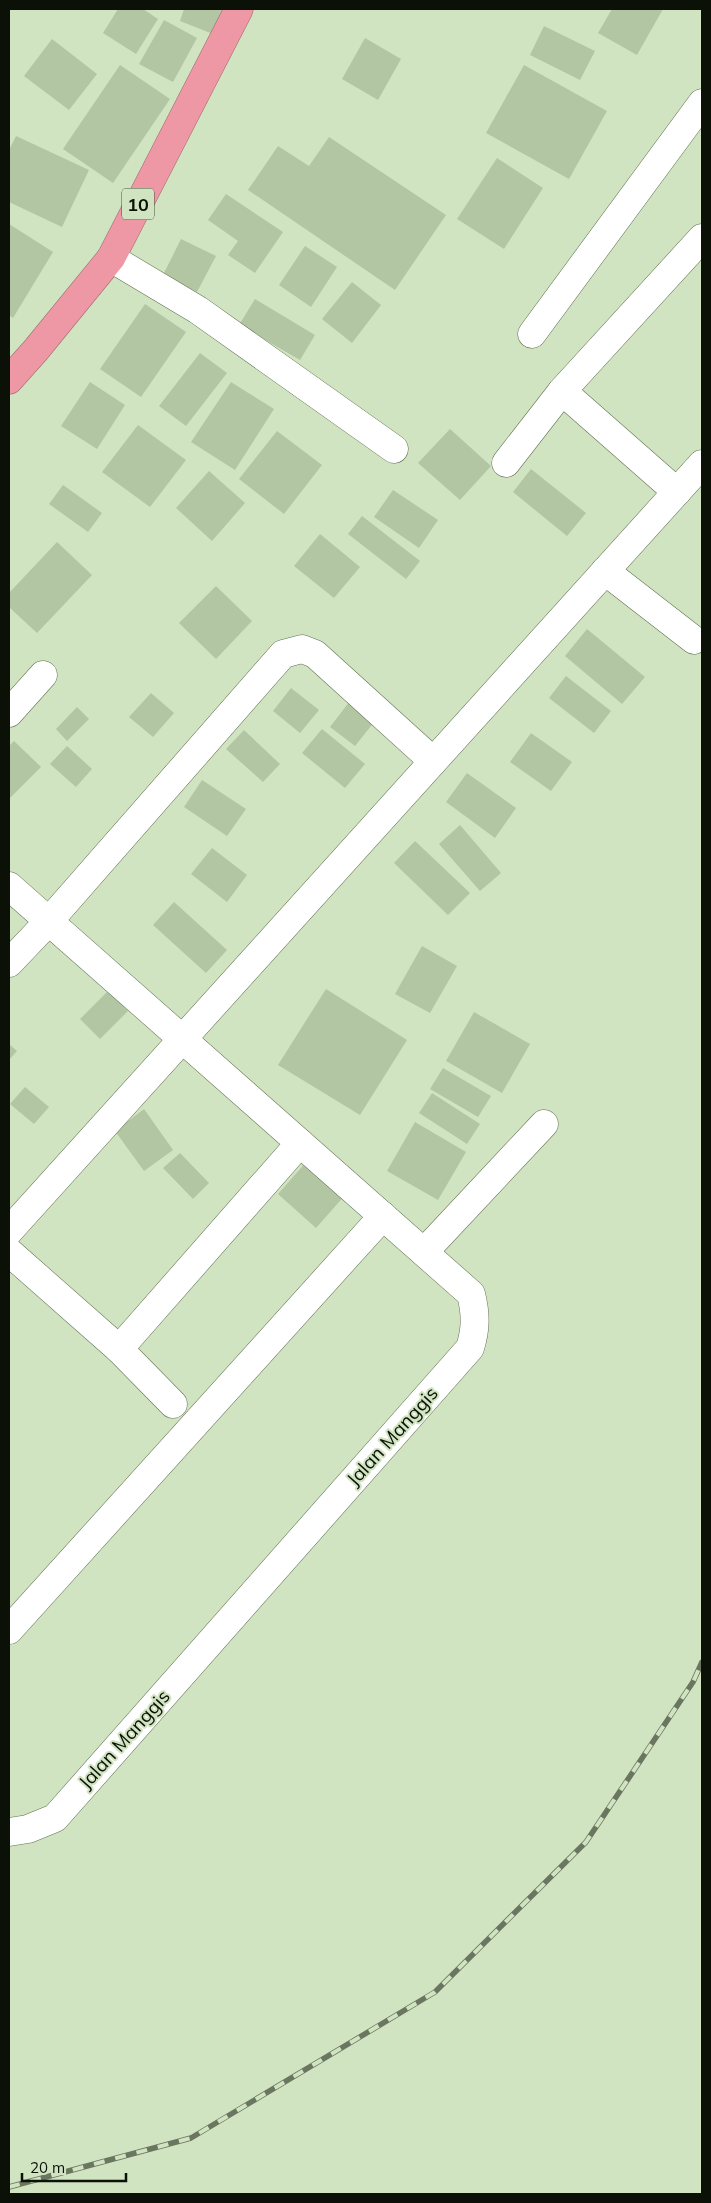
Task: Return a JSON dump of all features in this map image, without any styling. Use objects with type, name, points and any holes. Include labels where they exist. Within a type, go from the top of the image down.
[{"type":"highway","name":"10","points":[[9,380],[111,258],[239,9]]},
{"type":"street","points":[[532,334],[702,103]]},
{"type":"street","points":[[506,464],[562,392],[702,238]]},
{"type":"street","points":[[111,258],[198,310],[394,449]]},
{"type":"street","points":[[562,392],[677,492]]},
{"type":"street","points":[[9,1231],[702,464]]},
{"type":"street","points":[[605,571],[694,640]]},
{"type":"street","points":[[9,963],[283,654],[291,650],[302,649],[315,654],[433,761]]},
{"type":"street","points":[[9,713],[43,675]]},
{"type":"street","name":"Jalan Manggis","points":[[9,886],[471,1294],[475,1312],[476,1331],[470,1348],[54,1818],[28,1829],[9,1832]]},
{"type":"street","points":[[424,1252],[544,1124]]},
{"type":"street","points":[[120,1350],[300,1143]]},
{"type":"street","points":[[9,1630],[384,1216]]},
{"type":"street","points":[[9,1252],[120,1350],[173,1404]]},
{"type":"building","points":[[118,9],[143,9],[158,19],[136,54],[103,33]]},
{"type":"building","points":[[184,9],[223,9],[213,34],[180,21]]},
{"type":"building","points":[[612,9],[663,9],[637,55],[598,33]]},
{"type":"building","points":[[164,20],[197,38],[173,82],[139,64]]},
{"type":"building","points":[[544,26],[595,51],[580,80],[530,55]]},
{"type":"building","points":[[365,38],[401,59],[378,100],[342,79]]},
{"type":"building","points":[[52,39],[97,74],[69,110],[24,76]]},
{"type":"building","points":[[120,65],[170,99],[113,183],[63,149]]},
{"type":"building","points":[[524,65],[607,111],[569,179],[486,133]]},
{"type":"building","points":[[16,136],[89,170],[62,227],[9,202],[9,150]]},
{"type":"building","points":[[329,137],[446,215],[395,290],[248,190],[278,146],[309,166]]},
{"type":"building","points":[[497,158],[543,188],[504,249],[457,219]]},
{"type":"building","points":[[226,194],[283,232],[255,273],[228,255],[238,241],[208,220]]},
{"type":"building","points":[[9,224],[53,252],[13,318],[9,315]]},
{"type":"building","points":[[181,239],[216,256],[197,292],[163,275]]},
{"type":"building","points":[[305,246],[337,267],[311,307],[279,285]]},
{"type":"building","points":[[352,282],[381,305],[352,343],[322,319]]},
{"type":"building","points":[[255,299],[315,335],[300,360],[239,325]]},
{"type":"building","points":[[145,304],[186,332],[141,397],[100,369]]},
{"type":"building","points":[[200,353],[227,373],[186,426],[159,406]]},
{"type":"building","points":[[90,382],[125,405],[97,449],[61,426]]},
{"type":"building","points":[[231,382],[274,409],[235,470],[191,442]]},
{"type":"building","points":[[138,425],[186,460],[150,507],[102,472]]},
{"type":"building","points":[[450,429],[491,466],[460,500],[418,463]]},
{"type":"building","points":[[277,431],[322,465],[284,514],[239,479]]},
{"type":"building","points":[[531,469],[586,513],[567,536],[513,492]]},
{"type":"building","points":[[209,471],[245,503],[212,541],[176,508]]},
{"type":"building","points":[[63,485],[102,513],[88,532],[49,504]]},
{"type":"building","points":[[393,490],[438,520],[419,548],[374,517]]},
{"type":"building","points":[[362,516],[420,561],[406,579],[348,534]]},
{"type":"building","points":[[320,534],[360,567],[334,598],[294,566]]},
{"type":"building","points":[[57,542],[92,575],[37,633],[9,607],[9,593]]},
{"type":"building","points":[[216,586],[252,621],[216,659],[179,623]]},
{"type":"building","points":[[587,629],[645,677],[622,704],[565,656]]},
{"type":"building","points":[[566,676],[611,711],[594,733],[549,698]]},
{"type":"building","points":[[291,688],[319,710],[300,733],[273,711]]},
{"type":"building","points":[[151,693],[174,713],[153,737],[129,717]]},
{"type":"building","points":[[350,701],[375,721],[355,746],[330,727]]},
{"type":"building","points":[[77,707],[89,719],[67,741],[56,729]]},
{"type":"building","points":[[322,729],[365,764],[345,788],[302,753]]},
{"type":"building","points":[[244,730],[280,764],[263,782],[226,749]]},
{"type":"building","points":[[531,733],[572,762],[551,791],[510,762]]},
{"type":"building","points":[[14,741],[41,767],[9,799],[9,746]]},
{"type":"building","points":[[67,746],[92,769],[76,787],[50,764]]},
{"type":"building","points":[[467,773],[516,808],[495,838],[446,802]]},
{"type":"building","points":[[202,780],[246,809],[227,836],[184,807]]},
{"type":"building","points":[[460,825],[501,873],[480,891],[439,844]]},
{"type":"building","points":[[415,841],[470,893],[448,915],[394,863]]},
{"type":"building","points":[[212,848],[247,875],[227,902],[191,874]]},
{"type":"building","points":[[174,902],[227,950],[206,973],[153,925]]},
{"type":"building","points":[[422,946],[457,966],[430,1013],[395,994]]},
{"type":"building","points":[[326,989],[407,1040],[360,1115],[278,1065]]},
{"type":"building","points":[[108,991],[128,1011],[100,1039],[80,1019]]},
{"type":"building","points":[[474,1012],[530,1044],[502,1093],[446,1061]]},
{"type":"building","points":[[9,1044],[17,1051],[9,1060]]},
{"type":"building","points":[[443,1068],[491,1096],[478,1117],[430,1089]]},
{"type":"building","points":[[25,1087],[49,1107],[34,1124],[10,1104]]},
{"type":"building","points":[[432,1093],[480,1124],[467,1144],[419,1113]]},
{"type":"building","points":[[144,1109],[173,1150],[144,1171],[115,1131]]},
{"type":"building","points":[[415,1122],[466,1152],[438,1200],[387,1171]]},
{"type":"building","points":[[180,1153],[209,1183],[193,1199],[163,1168]]},
{"type":"building","points":[[308,1160],[347,1193],[316,1228],[278,1194]]},
{"type":"railway","points":[[9,2187],[191,2138],[435,1992],[586,1842],[693,1682],[702,1662]]}]
